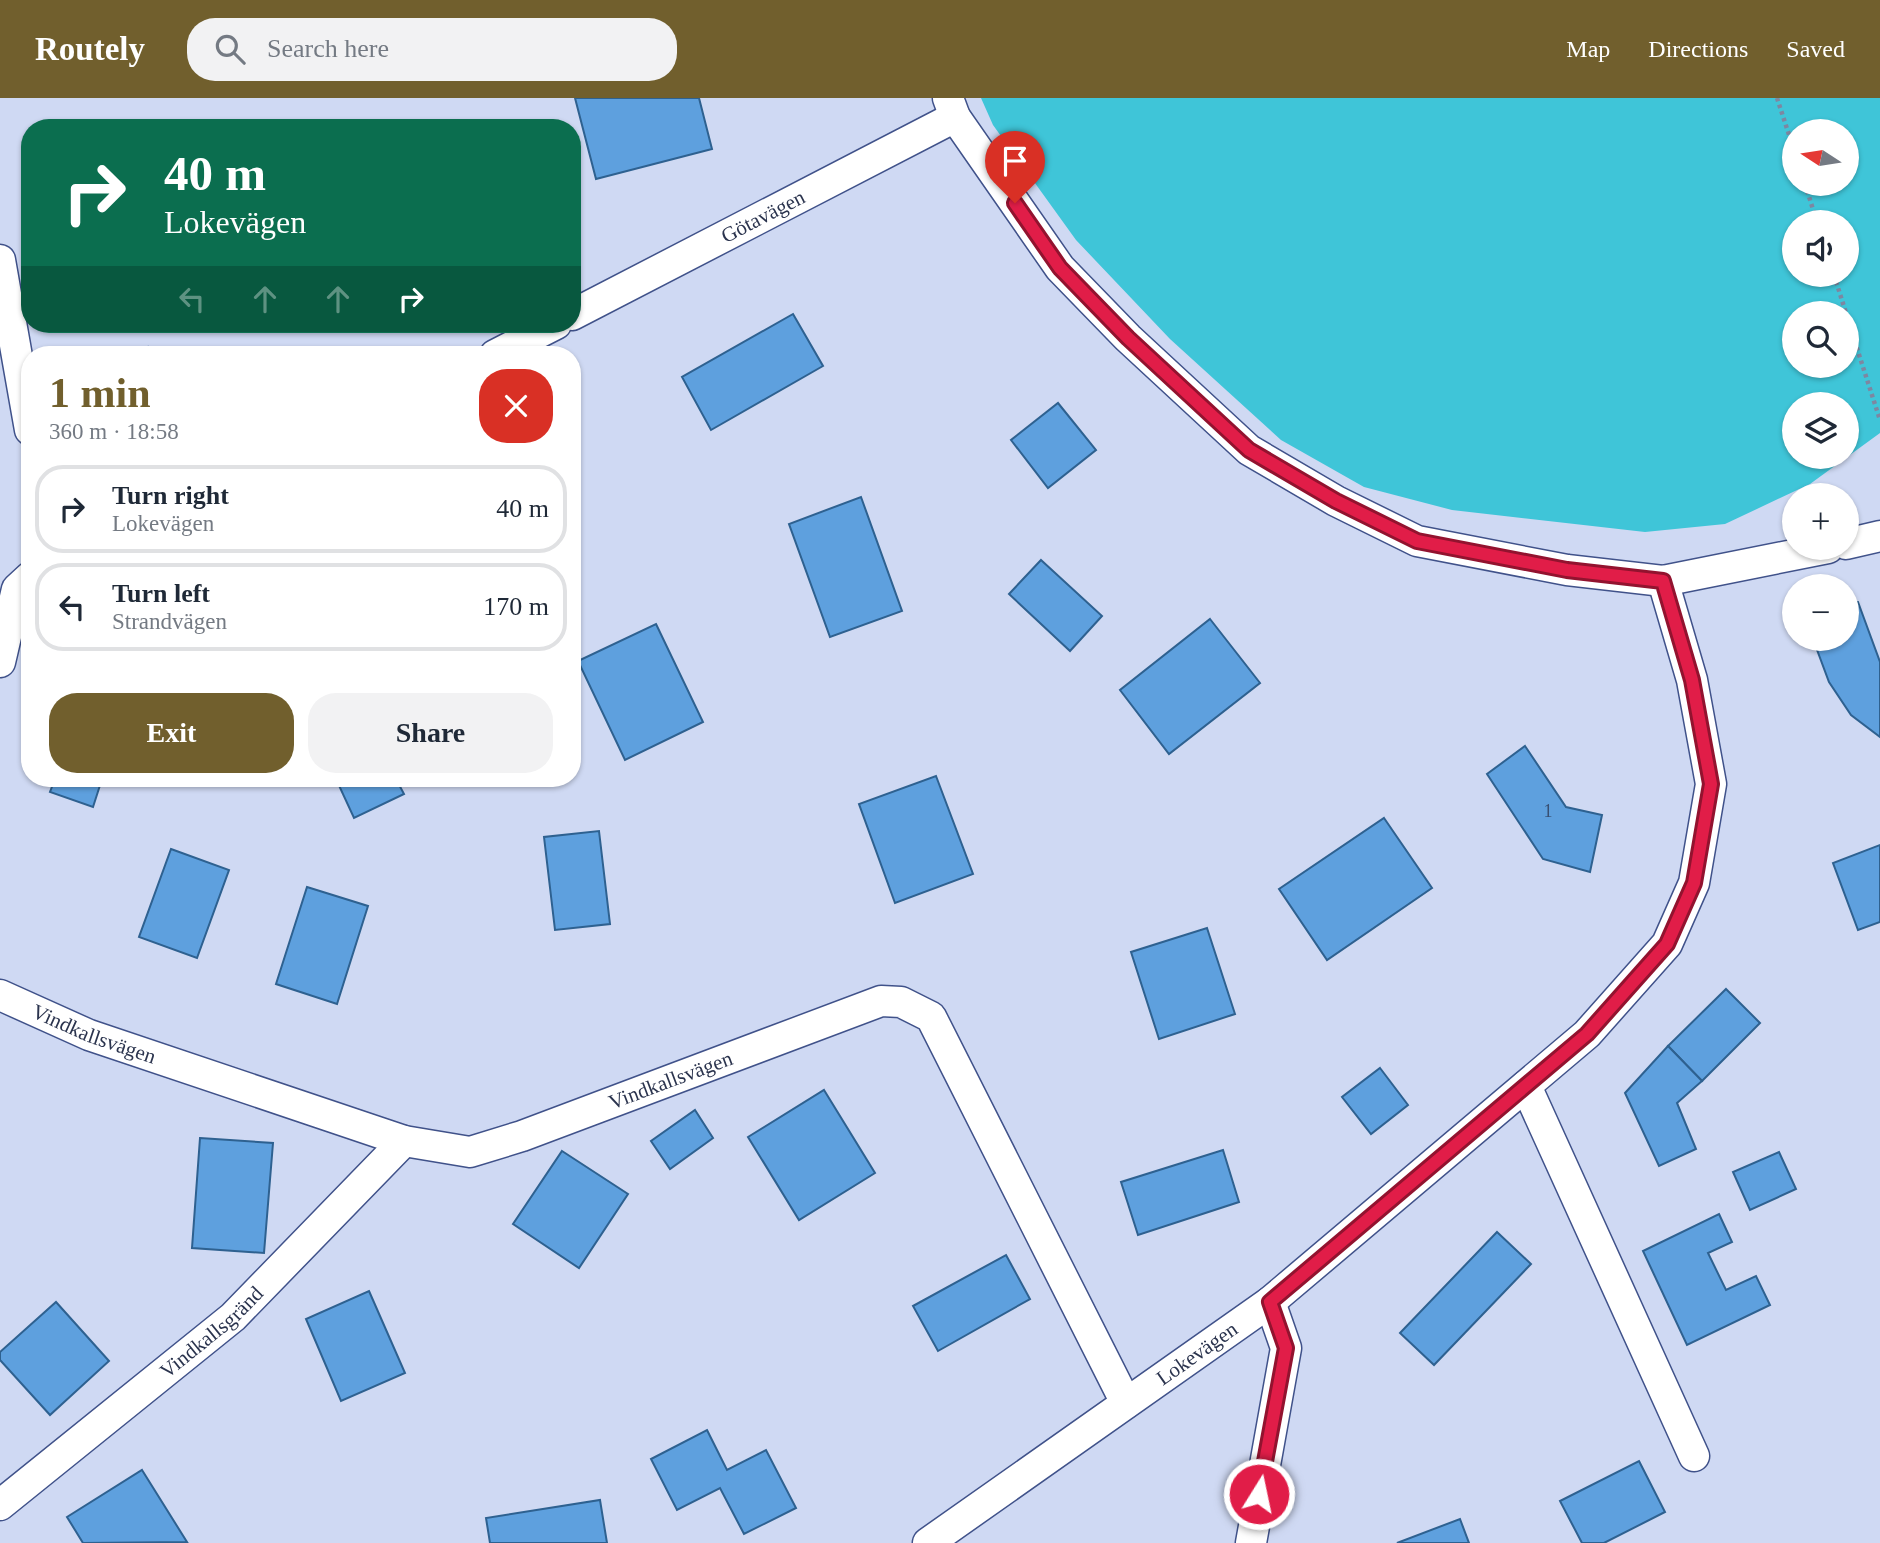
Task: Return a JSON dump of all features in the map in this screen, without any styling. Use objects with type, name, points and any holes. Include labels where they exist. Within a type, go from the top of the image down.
[{"type":"street","name":"Götavägen","points":[[581,310],[952,107]]},
{"type":"street","points":[[952,107],[1060,268],[1128,338],[1249,450],[1336,501],[1417,541],[1567,570],[1663,581],[1782,557]]},
{"type":"street","points":[[0,260],[21,379]]},
{"type":"street","points":[[513,346],[538,333]]},
{"type":"street","points":[[1859,541],[1880,536]]},
{"type":"street","points":[[0,662],[16,581]]},
{"type":"street","name":"Lokevägen","points":[[928,1543],[1270,1302],[1587,1034],[1667,944],[1694,883],[1711,784],[1692,680],[1663,581]]},
{"type":"street","name":"Vindkallsvägen","points":[[0,995],[89,1035],[404,1141],[470,1152],[522,1136],[881,1001],[901,1002],[931,1017],[1126,1403]]},
{"type":"street","points":[[1526,1086],[1694,1455]]},
{"type":"street","name":"Vindkallsgränd","points":[[0,1505],[233,1317],[404,1141]]},
{"type":"street","points":[[1251,1543],[1286,1348],[1270,1302]]},
{"type":"path","points":[[1777,98],[1784,119]]},
{"type":"path","points":[[1859,355],[1880,420]]},
{"type":"water","points":[[981,98],[1880,98],[1880,433],[1859,448],[1859,392],[1782,392],[1782,469],[1831,469],[1811,483],[1782,483],[1782,497],[1725,524],[1645,532],[1452,510],[1364,487],[1281,440],[1170,339],[1076,240],[993,125]]},
{"type":"building","points":[[575,98],[699,98],[712,149],[596,179]]},
{"type":"building","points":[[793,314],[823,366],[711,430],[682,377]]},
{"type":"building","points":[[1058,403],[1096,450],[1048,488],[1011,440]]},
{"type":"building","points":[[861,497],[902,611],[830,637],[789,524]]},
{"type":"building","points":[[1041,560],[1102,616],[1070,651],[1009,594]]},
{"type":"building","points":[[1859,605],[1880,662],[1880,737],[1851,715],[1829,682],[1817,651],[1859,651]]},
{"type":"building","points":[[1210,619],[1260,683],[1169,754],[1120,690]]},
{"type":"building","points":[[656,624],[703,722],[625,760],[581,667],[581,660]]},
{"type":"building","points":[[1525,746],[1566,807],[1602,815],[1590,872],[1543,859],[1487,774]]},
{"type":"building","points":[[936,776],[973,874],[895,903],[859,804]]},
{"type":"building","points":[[52,787],[99,787],[93,807],[50,792]]},
{"type":"building","points":[[340,787],[400,787],[404,794],[354,818]]},
{"type":"building","points":[[1384,818],[1432,888],[1327,960],[1279,889]]},
{"type":"building","points":[[599,831],[610,924],[555,930],[544,837]]},
{"type":"building","points":[[1880,845],[1880,922],[1858,930],[1833,863]]},
{"type":"building","points":[[171,849],[229,870],[197,958],[139,937]]},
{"type":"building","points":[[307,887],[368,906],[337,1004],[276,984]]},
{"type":"building","points":[[1207,928],[1235,1014],[1159,1039],[1131,952]]},
{"type":"building","points":[[1726,989],[1760,1023],[1702,1081],[1668,1046]]},
{"type":"building","points":[[1668,1046],[1702,1081],[1677,1103],[1696,1149],[1659,1166],[1625,1093]]},
{"type":"building","points":[[1380,1068],[1408,1105],[1371,1134],[1342,1097]]},
{"type":"building","points":[[824,1090],[875,1173],[799,1220],[748,1137]]},
{"type":"building","points":[[695,1110],[713,1138],[670,1169],[651,1141]]},
{"type":"building","points":[[200,1138],[273,1143],[264,1253],[192,1248]]},
{"type":"building","points":[[1223,1150],[1239,1202],[1138,1235],[1121,1182]]},
{"type":"building","points":[[562,1151],[628,1194],[579,1268],[513,1224]]},
{"type":"building","points":[[1779,1152],[1796,1189],[1750,1210],[1733,1172]]},
{"type":"building","points":[[1719,1214],[1732,1242],[1708,1253],[1726,1290],[1756,1276],[1770,1305],[1687,1345],[1643,1251]]},
{"type":"building","points":[[1497,1232],[1531,1264],[1434,1365],[1400,1333]]},
{"type":"building","points":[[1006,1255],[1030,1299],[938,1351],[913,1306]]},
{"type":"building","points":[[369,1291],[405,1373],[341,1401],[306,1319]]},
{"type":"building","points":[[56,1302],[109,1361],[50,1415],[0,1360],[0,1352]]},
{"type":"building","points":[[707,1430],[727,1470],[766,1450],[796,1508],[744,1534],[720,1488],[677,1510],[651,1459]]},
{"type":"building","points":[[1639,1461],[1665,1512],[1604,1543],[1582,1543],[1560,1501]]},
{"type":"building","points":[[142,1470],[187,1542],[83,1543],[67,1517]]},
{"type":"building","points":[[600,1500],[607,1543],[490,1543],[486,1518]]},
{"type":"building","points":[[1460,1519],[1469,1543],[1397,1543]]},
{"type":"route","points":[[1015,203],[1060,268],[1128,338],[1249,450],[1336,501],[1417,541],[1567,570],[1663,581],[1692,680],[1711,784],[1694,883],[1667,944],[1587,1034],[1270,1302],[1286,1348],[1259,1494]]}]
